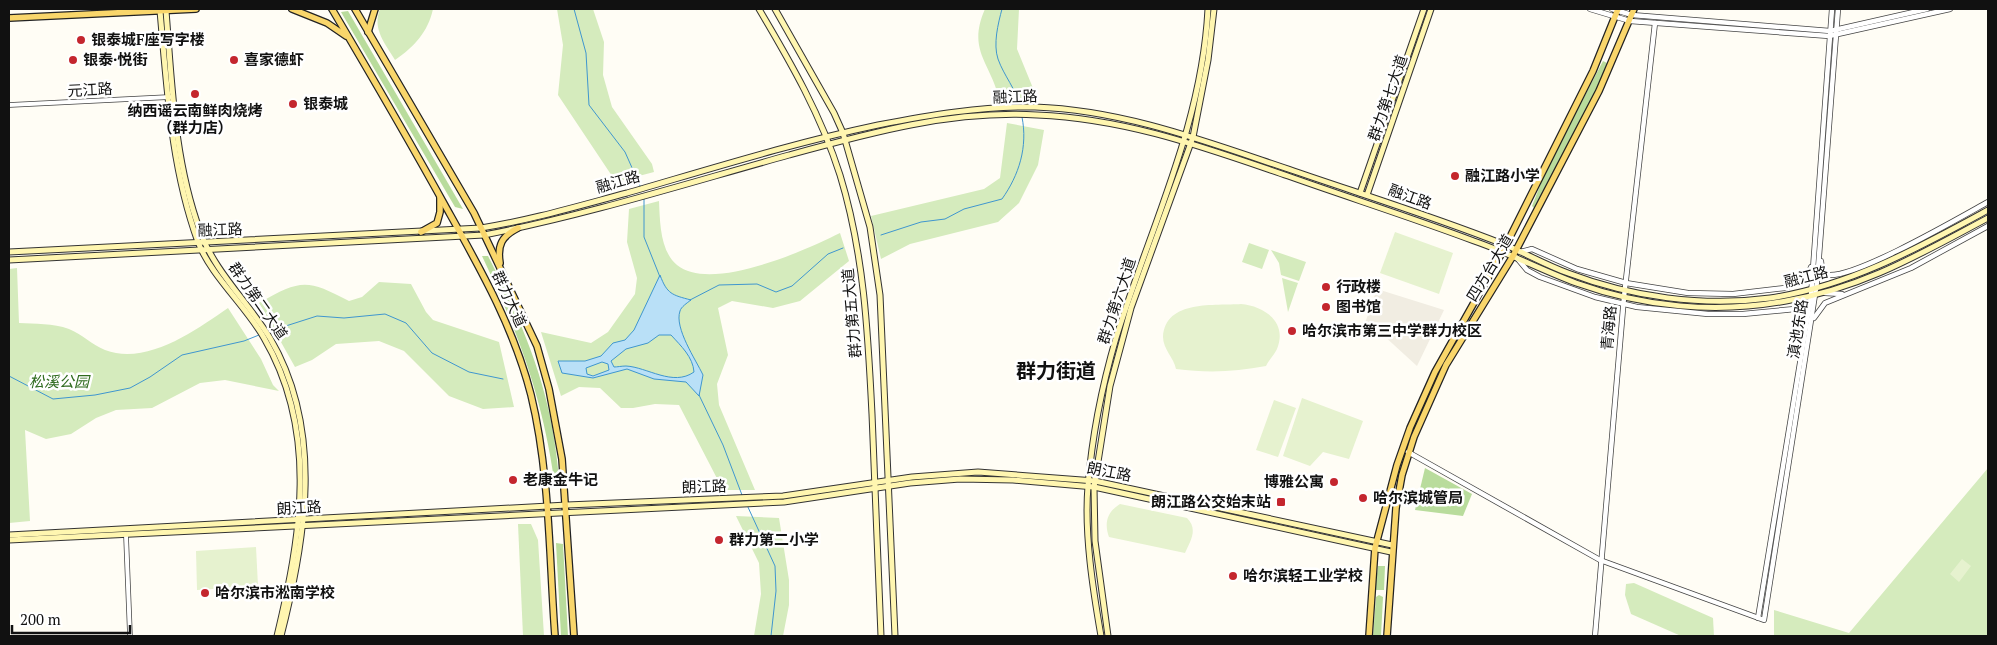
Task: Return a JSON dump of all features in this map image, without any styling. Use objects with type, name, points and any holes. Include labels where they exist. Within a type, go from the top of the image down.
[{"type":"main road","points":[[9,18],[196,9]]},
{"type":"main road","points":[[292,9],[328,23],[350,39]]},
{"type":"main road","name":"群力大道","points":[[332,9],[459,230],[503,314],[520,356],[540,440],[555,636]]},
{"type":"main road","name":"群力大道","points":[[355,9],[481,228],[526,318],[539,353],[549,389],[561,451],[567,513],[574,636]]},
{"type":"main road","points":[[368,32],[375,9]]},
{"type":"main road","name":"群力第五大道","points":[[759,9],[803,83],[826,137],[840,175],[859,257],[867,324],[882,636]]},
{"type":"main road","name":"群力第五大道","points":[[775,9],[819,85],[842,133],[870,227],[880,295],[895,636]]},
{"type":"main road","name":"群力第六大道","points":[[1101,636],[1091,572],[1088,486],[1093,441],[1103,386],[1116,339],[1189,139],[1202,62],[1208,9]]},
{"type":"main road","name":"群力第六大道","points":[[1108,636],[1095,541],[1095,484],[1110,386],[1129,317],[1189,139],[1208,60],[1214,9]]},
{"type":"main road","name":"群力第七大道","points":[[1360,193],[1424,9]]},
{"type":"main road","name":"群力第七大道","points":[[1367,196],[1431,9]]},
{"type":"main road","name":"四方台大道","points":[[1369,636],[1375,545],[1397,466],[1425,393],[1504,248],[1593,71],[1615,17],[1616,9]]},
{"type":"main road","name":"群力第二大道","points":[[163,11],[174,148],[199,244],[255,319]]},
{"type":"main road","name":"四方台大道","points":[[1386,636],[1391,548],[1399,489],[1408,452],[1443,372],[1516,254],[1608,74],[1632,15]]},
{"type":"main road","name":"群力第二大道","points":[[170,97],[186,184],[205,244],[276,354],[295,396],[303,435],[306,474],[301,524],[281,636]]},
{"type":"main road","name":"融江路","points":[[9,252],[205,244],[481,228],[545,216],[842,133],[944,113],[1017,108],[1037,108],[1121,118],[1360,193],[1504,248],[1580,284],[1624,297],[1668,305],[1715,308],[1785,302],[1813,296],[1885,272],[1988,218]]},
{"type":"main road","name":"融江路","points":[[9,260],[484,235],[518,228],[845,140],[909,125],[945,120],[1019,115],[1036,115],[1121,125],[1189,139],[1504,248]]},
{"type":"main road","points":[[421,232],[437,223],[440,212],[440,195]]},
{"type":"main road","name":"融江路","points":[[1516,254],[1625,291],[1676,298],[1733,301],[1768,298],[1814,289],[1883,265],[1988,210]]},
{"type":"main road","points":[[502,270],[499,255],[500,242],[504,236],[518,228]]},
{"type":"main road","name":"朗江路","points":[[9,540],[301,524],[546,506],[763,497],[801,494],[888,480],[978,472],[1089,480],[1095,484],[1391,548]]},
{"type":"main road","name":"朗江路","points":[[9,535],[547,515],[766,503],[888,487],[978,478],[1088,486],[1095,484]]},
{"type":"main road","name":"群力第二大道","points":[[277,636],[301,524]]},
{"type":"street","points":[[1590,9],[1615,17],[1632,15],[1830,33]]},
{"type":"street","points":[[1616,9],[1655,22],[1830,33],[1950,9]]},
{"type":"street","name":"滇池东路","points":[[1814,289],[1814,251],[1832,9]]},
{"type":"street","name":"滇池东路","points":[[1809,323],[1758,618],[1764,620],[1809,323],[1819,254],[1838,9]]},
{"type":"street","points":[[1836,32],[1927,9]]},
{"type":"street","name":"青海路","points":[[1595,636],[1623,304],[1655,22]]},
{"type":"street","name":"元江路","points":[[9,105],[170,97]]},
{"type":"street","points":[[1819,254],[1825,273],[1832,275],[1851,270],[1907,246],[1988,202]]},
{"type":"street","points":[[1814,251],[1808,276],[1799,283],[1785,288],[1747,293],[1711,294],[1672,291],[1626,284],[1577,269],[1532,249],[1516,254],[1527,270],[1540,277],[1588,295],[1623,304],[1690,314],[1730,315],[1799,310],[1804,314],[1809,323],[1818,309],[1825,303],[1911,268],[1988,226]]},
{"type":"street","points":[[1834,283],[1851,270]]},
{"type":"street","points":[[1603,285],[1619,282]]},
{"type":"street","points":[[1580,284],[1588,295]]},
{"type":"street","points":[[1824,293],[1846,294]]},
{"type":"street","points":[[1772,311],[1785,302]]},
{"type":"street","points":[[1408,452],[1600,560],[1758,618]]},
{"type":"street","points":[[126,535],[130,636]]},
{"type":"green space","points":[[380,9],[433,9],[424,32],[408,50],[395,60],[381,36],[378,23]]},
{"type":"green space","points":[[557,9],[593,9],[604,42],[603,75],[612,107],[652,164],[654,172],[616,182],[558,95],[563,45]]},
{"type":"green space","points":[[985,9],[1019,9],[1017,49],[1037,98],[999,98],[979,46],[978,35]]},
{"type":"green space","points":[[348,11],[463,209],[455,207],[341,12]]},
{"type":"green space","points":[[1603,61],[1607,63],[1596,91],[1534,208],[1532,206],[1547,168]]},
{"type":"green space","points":[[1007,123],[1044,130],[1038,165],[1019,203],[998,222],[910,244],[881,259],[871,216],[984,189],[1000,178]]},
{"type":"green space","points":[[659,201],[662,236],[667,252],[677,265],[692,272],[712,274],[735,272],[758,266],[805,249],[840,233],[849,261],[800,301],[773,308],[732,301],[718,308],[728,355],[717,384],[719,405],[755,490],[723,490],[679,405],[655,404],[621,408],[600,388],[579,387],[561,396],[541,332],[591,343],[608,332],[635,294],[637,278],[627,242],[629,209]]},
{"type":"green space","points":[[1395,232],[1453,253],[1439,294],[1380,273]]},
{"type":"green space","points":[[1249,243],[1269,250],[1262,269],[1242,262]]},
{"type":"green space","points":[[1271,250],[1306,262],[1299,281],[1281,275],[1279,263]]},
{"type":"green space","points":[[482,256],[488,256],[502,284],[536,364],[544,391],[556,448],[559,479],[554,479],[543,420],[527,365],[507,311]]},
{"type":"green space","name":"松溪公园","points":[[17,268],[19,323],[63,327],[74,331],[100,348],[121,354],[154,350],[186,335],[228,308],[261,359],[273,385],[279,391],[225,380],[200,383],[152,408],[116,410],[96,418],[71,434],[46,439],[25,430],[30,521],[9,523],[9,269]]},
{"type":"green space","points":[[1282,278],[1298,283],[1288,312]]},
{"type":"green space","points":[[379,282],[411,284],[426,312],[433,320],[499,342],[514,407],[483,409],[449,396],[404,351],[379,341],[336,344],[312,360],[295,367],[259,303],[285,289],[304,285],[323,289],[349,301],[362,297]]},
{"type":"green space","points":[[1241,304],[1258,308],[1272,317],[1277,323],[1280,339],[1277,349],[1266,366],[1221,371],[1176,369],[1163,341],[1166,325],[1173,316],[1182,310],[1193,307]]},
{"type":"green space","points":[[1302,398],[1363,421],[1349,459],[1323,452],[1310,466],[1283,456]]},
{"type":"green space","points":[[1274,400],[1296,408],[1278,457],[1256,450]]},
{"type":"green space","points":[[1425,468],[1472,494],[1463,516],[1415,510]]},
{"type":"green space","points":[[1988,468],[1988,636],[1774,636],[1774,610],[1849,633]]},
{"type":"green space","points":[[1120,504],[1187,518],[1193,530],[1185,553],[1109,537],[1107,523],[1109,514]]},
{"type":"green space","points":[[736,516],[779,518],[789,580],[789,605],[783,636],[754,636],[761,594],[759,563]]},
{"type":"green space","points":[[518,524],[531,524],[538,540],[544,636],[523,636]]},
{"type":"green space","points":[[556,543],[563,544],[568,636],[561,636]]},
{"type":"green space","points":[[256,547],[258,586],[197,590],[196,551]]},
{"type":"green space","points":[[1962,559],[1971,566],[1959,582],[1950,574]]},
{"type":"green space","points":[[1378,566],[1385,566],[1384,590],[1375,590]]},
{"type":"green space","points":[[1634,583],[1713,618],[1714,636],[1681,636],[1631,614],[1625,595],[1626,584]]},
{"type":"green space","points":[[1379,595],[1383,597],[1381,636],[1373,636],[1376,597]]},
{"type":"shaded area","points":[[1377,289],[1444,310],[1417,366],[1382,334],[1364,326]]},
{"type":"water","points":[[660,275],[671,293],[691,300],[680,311],[679,318],[683,335],[703,375],[699,396],[686,382],[654,379],[627,369],[593,378],[562,373],[558,361],[585,361],[601,356],[613,343],[625,340],[634,330]],"holes":[[[659,335],[671,335],[689,357],[694,372],[677,378],[634,367],[614,367],[611,361],[626,349],[648,343]],[[602,362],[608,364],[609,370],[593,376],[587,374],[586,368]]]},
{"type":"waterway","points":[[574,9],[586,53],[589,105],[625,152],[641,188]]},
{"type":"waterway","points":[[1002,9],[997,34],[996,47],[998,59],[1020,106]]},
{"type":"waterway","points":[[881,235],[921,222],[945,219],[964,209],[1002,199],[1013,180],[1021,160],[1024,139],[1022,117]]},
{"type":"waterway","points":[[644,199],[644,237],[660,277]]},
{"type":"waterway","points":[[690,300],[719,285],[757,284],[776,292],[792,286],[828,254],[843,248]]},
{"type":"waterway","points":[[267,332],[317,316],[344,318],[385,314],[406,323],[432,353],[469,372],[503,379]]},
{"type":"waterway","points":[[9,376],[53,399],[95,395],[130,388],[182,355],[244,341],[259,335]]},
{"type":"waterway","points":[[699,395],[723,445],[742,495]]},
{"type":"waterway","points":[[747,505],[775,566],[776,591],[771,636]]},
{"type":"place","name":"银泰城F座写字楼","points":[[81,40]]},
{"type":"place","name":"银泰·悦街","points":[[73,60]]},
{"type":"place","name":"喜家德虾","points":[[234,60]]},
{"type":"place","name":"纳西谣云南鲜肉烧烤 （群力店）","points":[[195,94]]},
{"type":"place","name":"银泰城","points":[[293,104]]},
{"type":"place","name":"融江路小学","points":[[1455,176]]},
{"type":"place","name":"行政楼","points":[[1326,287]]},
{"type":"place","name":"图书馆","points":[[1326,307]]},
{"type":"place","name":"哈尔滨市第三中学群力校区","points":[[1292,331]]},
{"type":"place","name":"老康金牛记","points":[[513,480]]},
{"type":"place","name":"博雅公寓","points":[[1334,482]]},
{"type":"place","name":"哈尔滨城管局","points":[[1363,498]]},
{"type":"place","name":"朗江路公交始末站","points":[[1281,502]]},
{"type":"place","name":"群力第二小学","points":[[719,540]]},
{"type":"place","name":"哈尔滨轻工业学校","points":[[1233,576]]},
{"type":"place","name":"哈尔滨市淞南学校","points":[[205,593]]},
{"type":"district","name":"群力街道","points":[[1056,371]]}]
